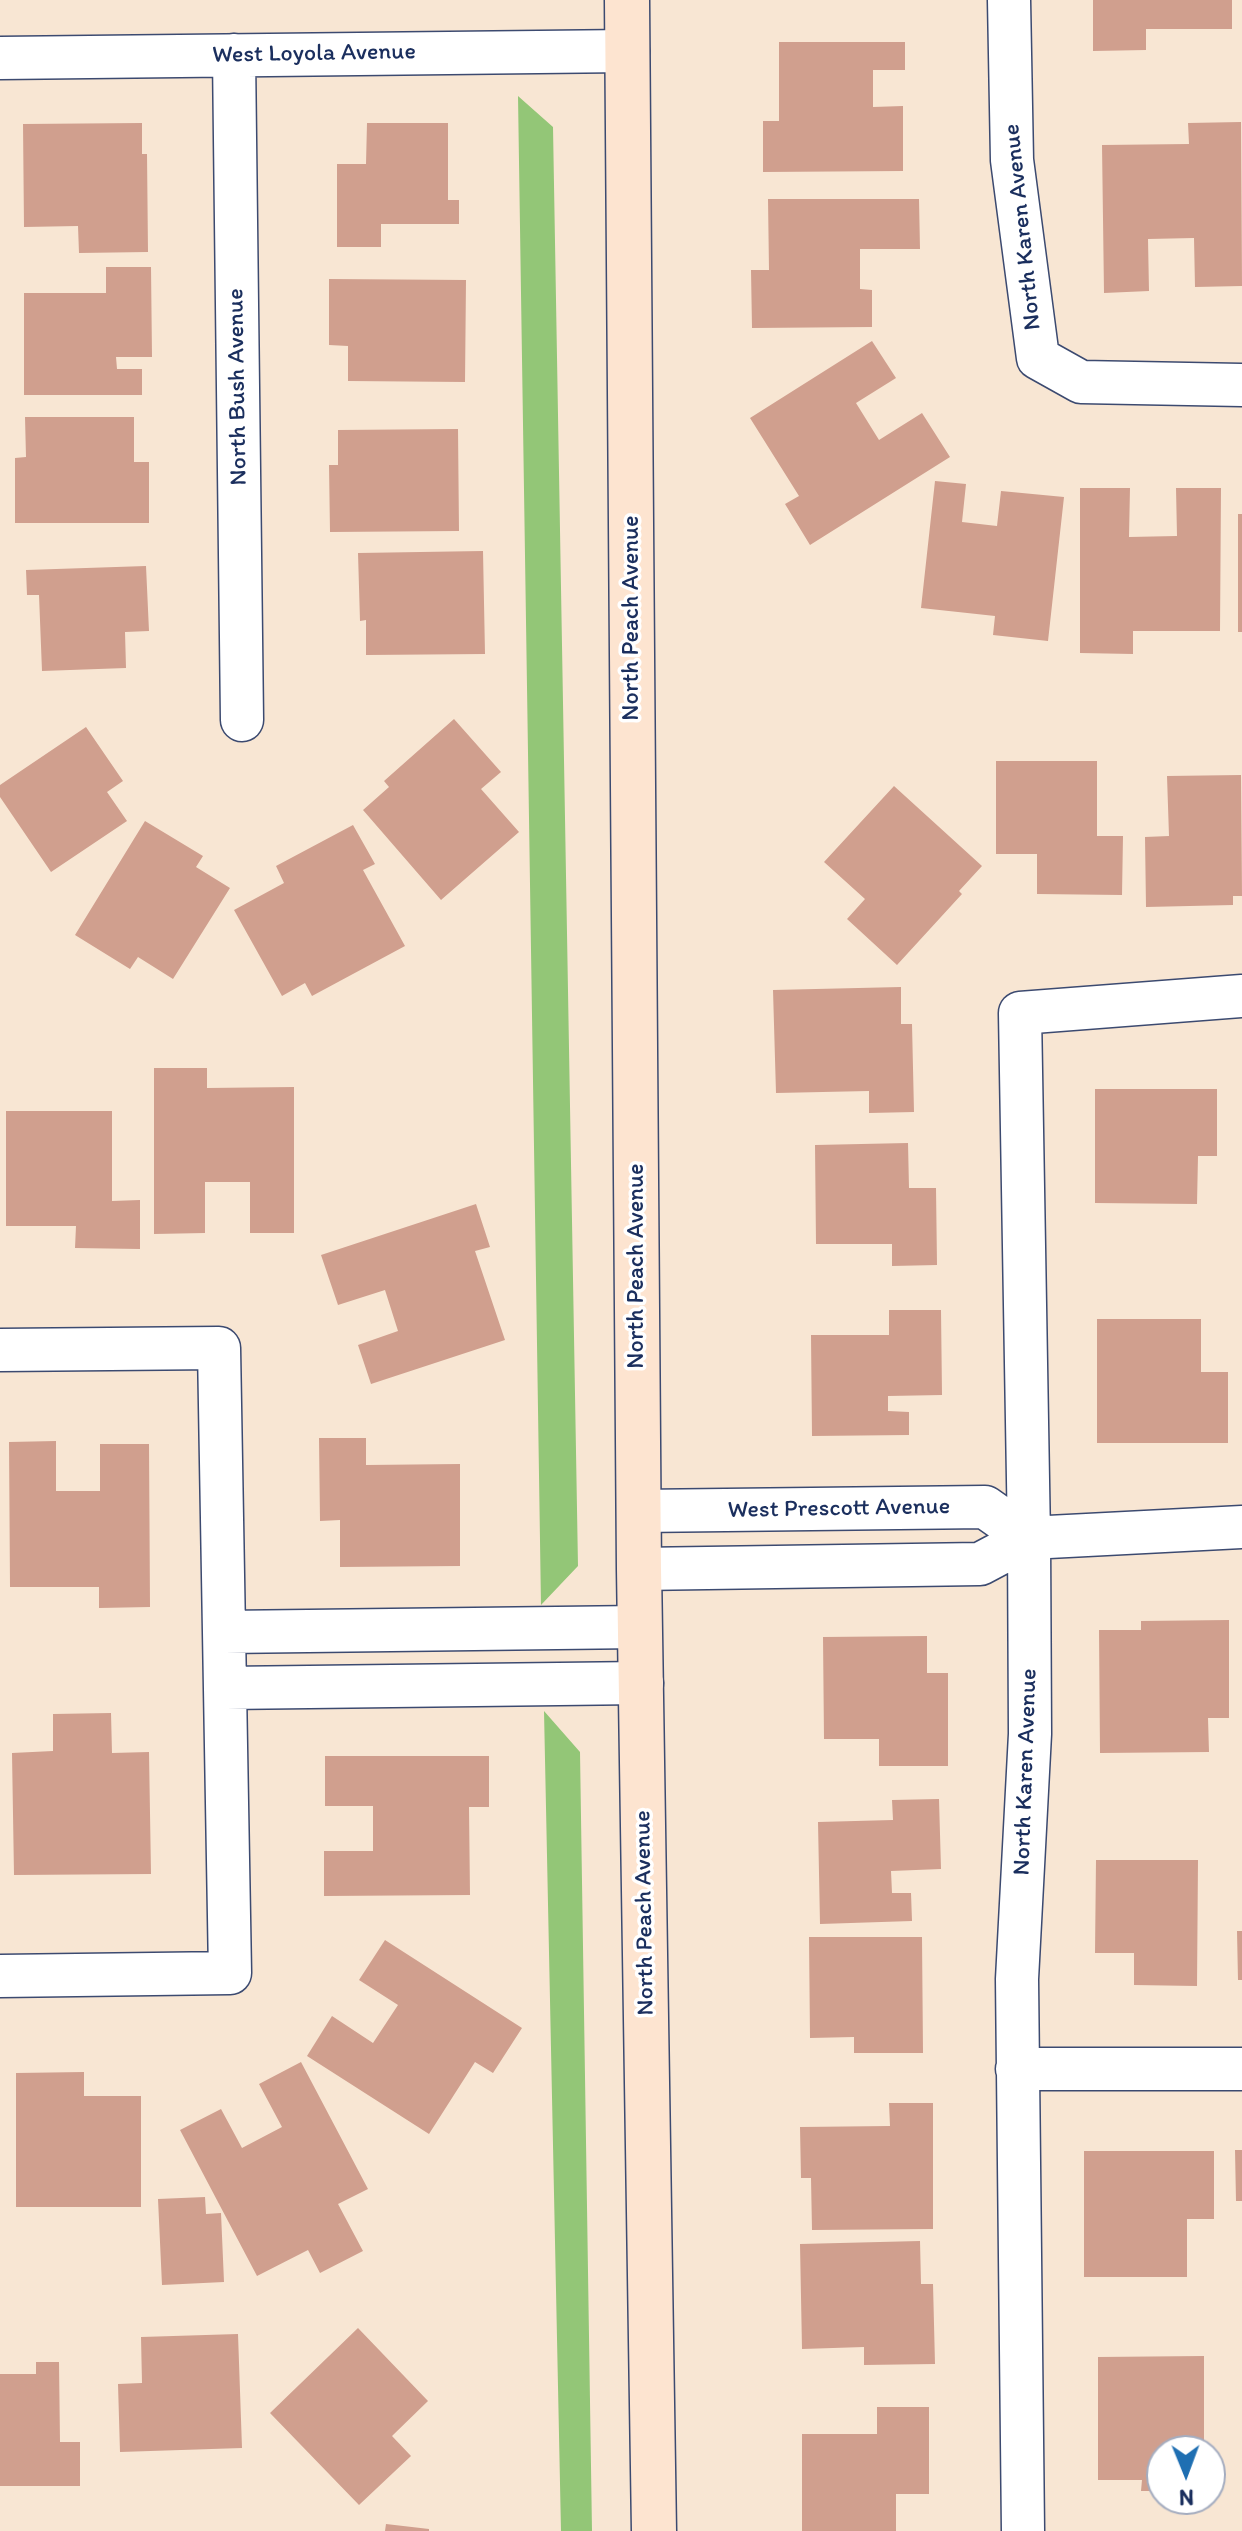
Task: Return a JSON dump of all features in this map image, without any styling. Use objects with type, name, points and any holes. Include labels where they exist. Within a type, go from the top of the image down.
[{"type":"street","name":"North Peach Avenue","points":[[627,0],[639,1569],[654,2531]]},
{"type":"street","name":"North Karen Avenue","points":[[1009,0],[1012,160],[1038,358],[1081,382],[1242,385]]},
{"type":"street","name":"West Loyola Avenue","points":[[0,58],[628,51]]},
{"type":"street","name":"North Bush Avenue","points":[[234,55],[242,720]]},
{"type":"street","name":"North Karen Avenue","points":[[1023,2531],[1017,1979],[1030,1734],[1020,1013],[1242,996]]},
{"type":"street","points":[[0,1350],[219,1348],[230,1973],[0,1976]]},
{"type":"street","name":"West Prescott Avenue","points":[[639,1511],[985,1507],[1029,1538]]},
{"type":"street","points":[[639,1569],[980,1564],[1029,1538],[1242,1527]]},
{"type":"street","points":[[225,1632],[640,1627]]},
{"type":"street","points":[[226,1688],[642,1683]]},
{"type":"street","points":[[1017,2069],[1242,2069]]},
{"type":"green space","points":[[518,96],[553,127],[578,1566],[541,1605]]},
{"type":"green space","points":[[544,1711],[580,1752],[592,2531],[561,2531]]},
{"type":"building","points":[[1093,0],[1232,0],[1232,29],[1146,29],[1146,50],[1093,51]]},
{"type":"building","points":[[779,42],[905,42],[905,70],[873,70],[873,107],[903,106],[903,171],[763,172],[763,121],[779,121]]},
{"type":"building","points":[[1241,122],[1242,286],[1195,287],[1194,238],[1148,239],[1149,291],[1104,293],[1102,145],[1189,144],[1188,123]]},
{"type":"building","points":[[142,123],[142,154],[147,154],[148,252],[79,253],[78,226],[24,227],[23,124]]},
{"type":"building","points":[[367,123],[448,123],[448,200],[459,200],[459,224],[381,224],[381,247],[337,247],[337,164],[366,164]]},
{"type":"building","points":[[768,199],[919,199],[920,249],[860,249],[860,289],[872,290],[872,327],[752,328],[751,270],[769,270]]},
{"type":"building","points":[[106,267],[151,267],[152,357],[116,357],[117,369],[142,369],[142,395],[24,395],[24,293],[106,293]]},
{"type":"building","points":[[329,279],[466,280],[465,382],[348,381],[348,346],[329,345]]},
{"type":"building","points":[[872,341],[896,378],[856,403],[879,440],[922,413],[950,457],[810,545],[785,504],[799,496],[750,418]]},
{"type":"building","points":[[25,417],[134,417],[134,462],[149,462],[149,523],[15,523],[15,458],[26,457]]},
{"type":"building","points":[[458,429],[459,531],[330,532],[329,465],[338,465],[338,430]]},
{"type":"building","points":[[935,481],[966,484],[962,522],[997,526],[1001,491],[1064,497],[1048,641],[993,635],[995,616],[921,608]]},
{"type":"building","points":[[1080,488],[1130,488],[1129,537],[1177,536],[1176,488],[1221,488],[1220,631],[1133,631],[1133,654],[1080,653]]},
{"type":"building","points":[[1238,514],[1242,514],[1242,632],[1238,632]]},
{"type":"building","points":[[483,551],[485,654],[366,655],[366,620],[360,621],[358,553]]},
{"type":"building","points":[[146,566],[149,631],[125,632],[126,668],[42,671],[39,595],[27,595],[26,570]]},
{"type":"building","points":[[454,719],[501,772],[481,789],[519,832],[441,900],[363,810],[389,787],[384,781]]},
{"type":"building","points":[[86,727],[123,781],[107,792],[127,821],[51,872],[0,797],[0,785]]},
{"type":"building","points":[[996,761],[1097,761],[1097,836],[1123,836],[1122,895],[1037,894],[1037,854],[996,854]]},
{"type":"building","points":[[1241,775],[1242,896],[1233,896],[1233,905],[1146,907],[1145,837],[1169,836],[1167,776]]},
{"type":"building","points":[[894,786],[982,866],[959,891],[962,894],[897,965],[847,919],[865,899],[824,862]]},
{"type":"building","points":[[145,821],[203,856],[196,867],[230,888],[173,979],[138,957],[130,969],[75,935]]},
{"type":"building","points":[[353,825],[375,864],[363,870],[405,946],[312,996],[305,983],[282,996],[234,910],[284,883],[276,866]]},
{"type":"building","points":[[901,987],[901,1024],[912,1024],[914,1112],[869,1113],[869,1091],[776,1093],[773,990]]},
{"type":"building","points":[[154,1068],[207,1068],[207,1088],[294,1087],[294,1233],[250,1233],[250,1182],[205,1182],[205,1233],[154,1234]]},
{"type":"building","points":[[1095,1089],[1217,1089],[1217,1156],[1198,1156],[1197,1204],[1095,1203]]},
{"type":"building","points":[[6,1111],[112,1111],[112,1201],[140,1200],[140,1249],[75,1248],[76,1226],[6,1226]]},
{"type":"building","points":[[908,1143],[909,1188],[936,1188],[937,1265],[892,1266],[892,1244],[816,1244],[815,1145]]},
{"type":"building","points":[[476,1204],[490,1247],[475,1251],[505,1340],[371,1384],[358,1345],[398,1331],[385,1290],[338,1305],[321,1255]]},
{"type":"building","points":[[889,1310],[941,1310],[942,1395],[888,1396],[888,1411],[909,1412],[909,1435],[812,1436],[811,1335],[889,1335]]},
{"type":"building","points":[[1097,1319],[1201,1319],[1201,1372],[1228,1372],[1228,1443],[1097,1443]]},
{"type":"building","points":[[319,1438],[366,1438],[366,1465],[460,1464],[460,1566],[340,1567],[340,1520],[320,1521]]},
{"type":"building","points":[[56,1441],[56,1491],[100,1491],[100,1444],[149,1444],[150,1607],[99,1608],[99,1587],[10,1587],[9,1442]]},
{"type":"building","points":[[1229,1620],[1229,1718],[1208,1718],[1209,1752],[1100,1753],[1099,1630],[1141,1630],[1141,1621]]},
{"type":"building","points":[[927,1636],[927,1673],[948,1673],[948,1766],[879,1766],[879,1739],[824,1739],[823,1637]]},
{"type":"building","points":[[111,1713],[112,1753],[149,1752],[151,1874],[14,1875],[12,1753],[53,1751],[53,1714]]},
{"type":"building","points":[[325,1756],[489,1756],[489,1807],[469,1807],[470,1895],[324,1896],[324,1851],[373,1851],[373,1806],[325,1806]]},
{"type":"building","points":[[939,1799],[941,1869],[891,1871],[892,1893],[911,1893],[912,1921],[820,1924],[818,1822],[893,1820],[892,1800]]},
{"type":"building","points":[[1096,1860],[1198,1860],[1197,1986],[1134,1985],[1134,1953],[1095,1953]]},
{"type":"building","points":[[1237,1931],[1242,1931],[1242,1980],[1238,1980]]},
{"type":"building","points":[[809,1937],[922,1937],[923,2053],[854,2053],[854,2037],[810,2038]]},
{"type":"building","points":[[385,1940],[522,2028],[493,2073],[475,2062],[429,2134],[307,2056],[332,2016],[373,2043],[398,2005],[359,1980]]},
{"type":"building","points":[[301,2062],[368,2189],[338,2204],[363,2251],[320,2273],[308,2250],[257,2276],[180,2130],[221,2109],[242,2148],[282,2127],[259,2084]]},
{"type":"building","points":[[84,2072],[84,2096],[141,2096],[141,2207],[16,2207],[16,2073]]},
{"type":"building","points":[[889,2103],[933,2103],[933,2229],[812,2230],[811,2178],[801,2178],[800,2127],[890,2126]]},
{"type":"building","points":[[1235,2150],[1242,2150],[1242,2201],[1236,2201]]},
{"type":"building","points":[[1084,2151],[1214,2151],[1214,2219],[1187,2219],[1187,2277],[1084,2277]]},
{"type":"building","points":[[205,2197],[206,2214],[221,2213],[224,2282],[162,2285],[158,2199]]},
{"type":"building","points":[[920,2241],[921,2284],[933,2284],[935,2364],[864,2365],[864,2347],[802,2349],[800,2244]]},
{"type":"building","points":[[358,2328],[428,2401],[392,2436],[411,2456],[359,2505],[270,2413]]},
{"type":"building","points":[[238,2334],[242,2448],[120,2452],[118,2384],[142,2383],[141,2337]]},
{"type":"building","points":[[1204,2356],[1204,2435],[1146,2435],[1146,2491],[1141,2491],[1142,2480],[1098,2480],[1098,2357]]},
{"type":"building","points":[[36,2362],[59,2362],[60,2442],[80,2442],[80,2486],[0,2486],[0,2374],[36,2374]]},
{"type":"building","points":[[877,2407],[929,2407],[929,2494],[896,2494],[896,2531],[802,2531],[802,2434],[877,2434]]},
{"type":"building","points":[[386,2524],[429,2529],[429,2531],[385,2531]]}]
